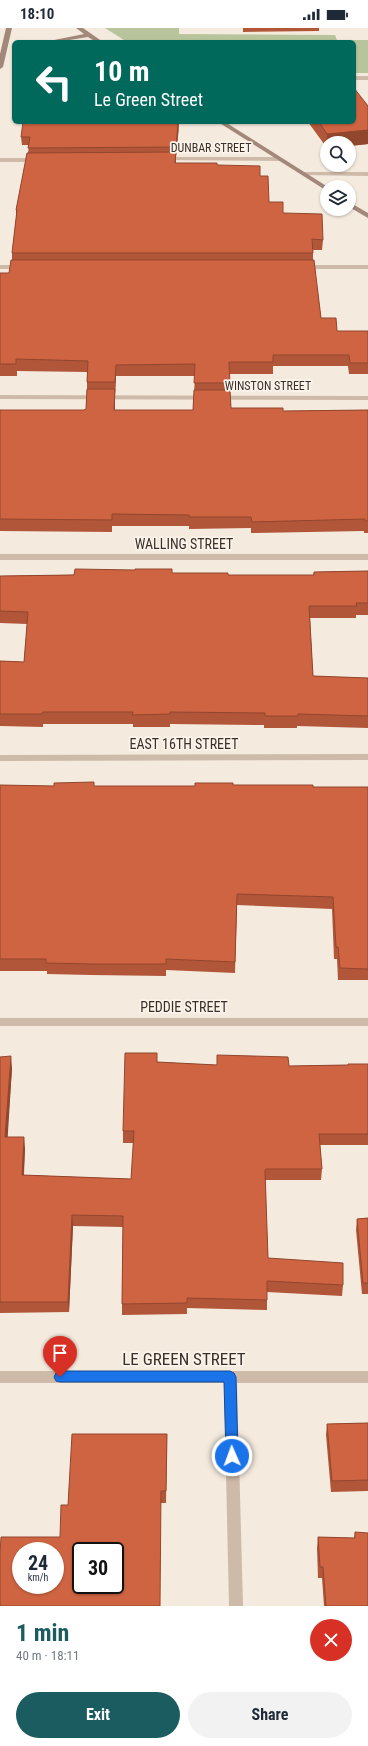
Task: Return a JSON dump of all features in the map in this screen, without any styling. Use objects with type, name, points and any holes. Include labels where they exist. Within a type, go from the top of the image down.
[{"type":"main road","points":[[0,67],[8,28]]},
{"type":"main road","points":[[79,28],[97,40]]},
{"type":"main road","points":[[59,40],[89,35]]},
{"type":"main road","points":[[5,44],[12,43]]},
{"type":"main road","points":[[224,124],[320,185]]},
{"type":"main road","points":[[356,208],[368,216]]},
{"type":"street","points":[[356,78],[368,78]]},
{"type":"street","name":"DUNBAR STREET","points":[[154,159],[279,159]]},
{"type":"street","points":[[0,160],[44,160]]},
{"type":"street","points":[[304,174],[368,174]]},
{"type":"street","points":[[0,267],[26,267]]},
{"type":"street","points":[[296,267],[368,267]]},
{"type":"street","name":"WINSTON STREET","points":[[0,397],[368,398]]},
{"type":"street","name":"WALLING STREET","points":[[0,557],[368,557]]},
{"type":"street","name":"EAST 16TH STREET","points":[[0,758],[368,758]]},
{"type":"street","name":"PEDDIE STREET","points":[[0,1022],[368,1022]]},
{"type":"street","name":"LE GREEN STREET","points":[[0,1377],[368,1377]]},
{"type":"street","points":[[230,1377],[236,1606]]},
{"type":"green space","points":[[105,28],[179,28],[179,34],[335,35],[337,40],[124,40]]},
{"type":"green space","points":[[356,40],[368,40],[368,73],[356,73]]},
{"type":"building","points":[[356,91],[368,106],[368,130],[327,134],[320,124],[356,124]]},
{"type":"building","points":[[23,124],[178,124],[176,147],[28,148],[30,137],[21,137]]},
{"type":"building","points":[[176,152],[175,163],[217,163],[217,165],[260,166],[260,176],[268,176],[269,202],[283,202],[283,213],[320,214],[320,216],[322,216],[323,240],[312,239],[313,253],[12,253],[16,210],[27,153]]},
{"type":"building","points":[[11,260],[314,260],[321,318],[336,318],[337,331],[368,331],[368,363],[350,363],[349,355],[273,355],[273,362],[229,362],[230,383],[194,383],[195,364],[116,365],[115,382],[87,382],[88,361],[16,359],[16,364],[0,364],[0,273],[9,273]]},
{"type":"building","points":[[87,389],[115,389],[114,410],[193,410],[194,390],[230,390],[231,408],[283,408],[283,411],[368,410],[368,521],[365,521],[365,519],[252,522],[251,517],[189,517],[189,515],[112,514],[112,520],[0,519],[0,410],[84,410],[86,409]]},
{"type":"building","points":[[75,569],[172,569],[172,573],[228,573],[228,575],[314,575],[314,572],[368,571],[368,603],[356,603],[357,606],[309,606],[313,676],[368,678],[368,716],[298,714],[298,716],[265,716],[265,713],[170,712],[170,714],[132,715],[133,712],[43,712],[42,714],[0,714],[0,661],[24,662],[28,612],[0,611],[0,576],[74,575]]},
{"type":"building","points":[[94,782],[94,786],[195,786],[195,783],[233,783],[233,785],[368,787],[368,969],[340,968],[338,947],[336,947],[333,897],[237,894],[235,962],[166,959],[166,964],[90,964],[46,963],[46,959],[0,959],[0,785],[54,786],[54,783]]},
{"type":"building","points":[[125,1053],[157,1053],[157,1062],[217,1065],[217,1055],[288,1057],[289,1066],[368,1064],[368,1134],[319,1134],[322,1169],[265,1170],[268,1258],[343,1263],[343,1285],[267,1281],[267,1300],[187,1298],[187,1303],[122,1304],[123,1216],[72,1215],[68,1302],[0,1302],[0,1057],[11,1056],[5,1137],[24,1137],[22,1175],[131,1179],[134,1131],[123,1131]]},
{"type":"building","points":[[368,1218],[368,1283],[363,1283],[357,1219]]},
{"type":"building","points":[[368,1423],[368,1480],[332,1481],[327,1424]]},
{"type":"building","points":[[72,1434],[167,1434],[166,1491],[161,1491],[160,1606],[0,1606],[1,1537],[60,1537],[61,1505],[68,1505]]},
{"type":"building","points":[[355,1532],[368,1533],[368,1606],[326,1606],[323,1567],[320,1567],[318,1537],[355,1538]]},
{"type":"route","points":[[60,1377],[230,1377],[232,1456]]}]
